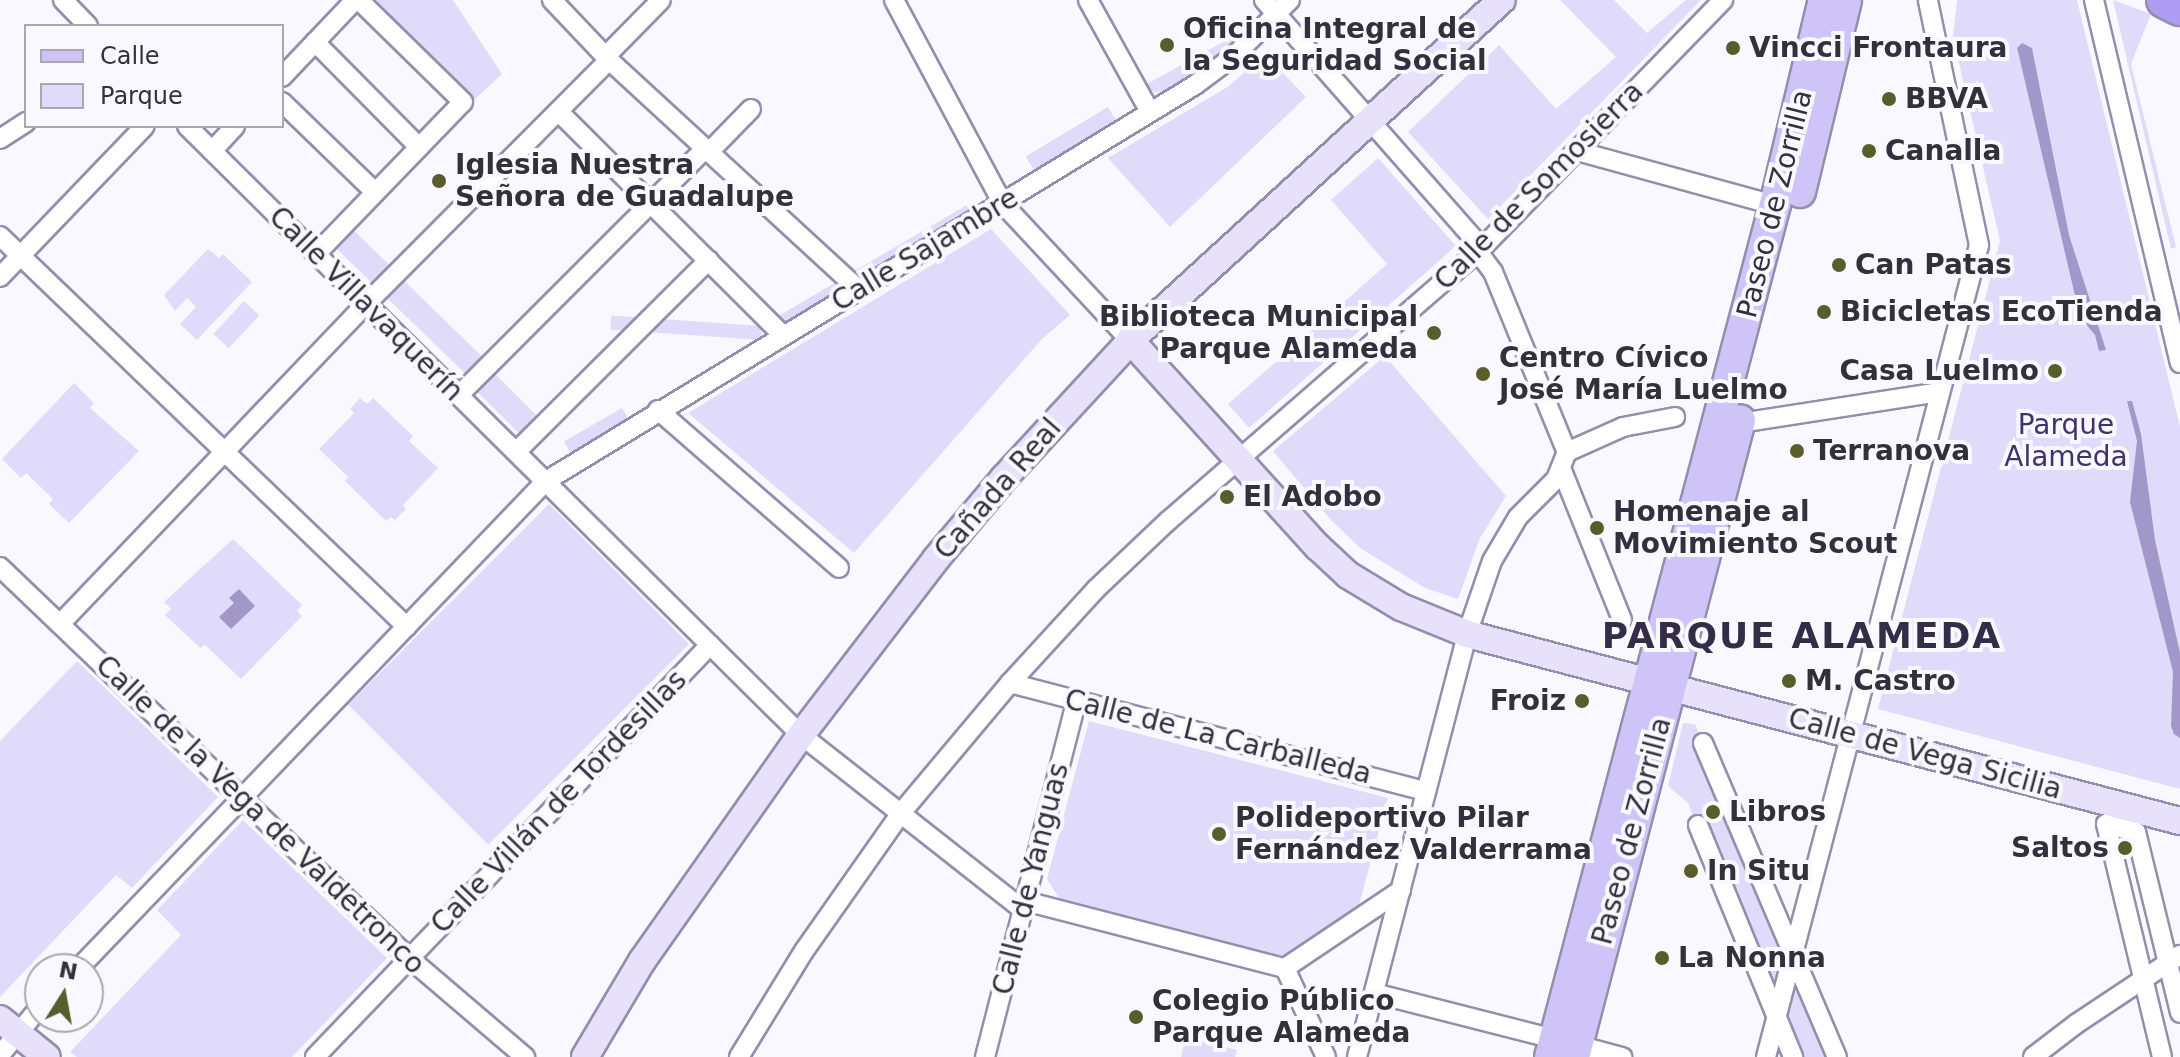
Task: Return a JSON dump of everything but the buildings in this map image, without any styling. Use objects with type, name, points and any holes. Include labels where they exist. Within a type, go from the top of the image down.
[{"type":"highway","points":[[2164,0],[2180,8]]},
{"type":"main road","name":"Paseo de Zorrilla","points":[[1564,1050],[1660,683],[1824,0]]},
{"type":"main road","name":"Paseo de Zorrilla","points":[[1660,683],[1822,111],[1846,0]]},
{"type":"street","points":[[63,0],[86,24]]},
{"type":"street","points":[[284,75],[357,0],[463,102],[316,254]]},
{"type":"street","points":[[552,0],[608,58],[859,290]]},
{"type":"street","points":[[60,624],[366,304],[559,112],[661,0]]},
{"type":"street","points":[[894,0],[1003,204],[1130,340]]},
{"type":"street","points":[[1088,0],[1149,110]]},
{"type":"street","name":"Calle Sajambre","points":[[94,953],[546,481],[1219,69],[1269,7],[1290,0]]},
{"type":"street","name":"Cañada Real","points":[[585,1057],[642,961],[801,735],[936,559],[1015,466],[1130,340],[1370,124],[1502,0]]},
{"type":"street","name":"Calle de Somosierra","points":[[739,1057],[804,951],[901,813],[1010,683],[1096,589],[1238,459],[1480,250],[1723,0]]},
{"type":"street","points":[[1766,1057],[1979,245],[1928,0]]},
{"type":"street","points":[[2094,0],[2176,333],[2180,363]]},
{"type":"street","points":[[1269,7],[1480,250],[1493,272],[1561,466],[1622,620]]},
{"type":"street","points":[[315,42],[419,147]]},
{"type":"street","points":[[284,104],[375,192]]},
{"type":"street","points":[[459,395],[751,109]]},
{"type":"street","points":[[559,112],[783,335]]},
{"type":"street","points":[[0,139],[24,123]]},
{"type":"street","points":[[0,277],[143,128]]},
{"type":"street","name":"Calle Villavaquerín","points":[[189,128],[801,735],[1024,906]]},
{"type":"street","points":[[212,151],[233,128]]},
{"type":"street","points":[[1577,151],[1775,205]]},
{"type":"street","points":[[0,236],[407,627]]},
{"type":"street","points":[[516,452],[709,260]]},
{"type":"street","name":"Calle de Vega Sicilia","points":[[1130,340],[1348,575],[1401,607],[1467,634],[2180,821]]},
{"type":"street","points":[[1753,421],[1940,392]]},
{"type":"street","points":[[658,410],[839,568]]},
{"type":"street","points":[[1357,1057],[1467,634],[1492,561],[1518,517],[1561,466],[1623,427],[1675,417]]},
{"type":"street","name":"Calle de la Vega de Valdetronco","points":[[0,567],[409,958],[525,1057]]},
{"type":"street","name":"Calle Villán de Tordesillas","points":[[315,1057],[710,645]]},
{"type":"street","name":"Calle de La Carballeda","points":[[1010,683],[1426,791]]},
{"type":"street","name":"Calle de Yanguas","points":[[985,1057],[1076,702]]},
{"type":"street","points":[[1703,743],[1837,1057]]},
{"type":"street","points":[[2162,1057],[2106,824],[2136,832],[2174,958],[2180,1013]]},
{"type":"street","points":[[1698,825],[1793,1057]]},
{"type":"street","points":[[1024,906],[1285,968],[1401,890]]},
{"type":"street","points":[[2033,1057],[2174,958]]},
{"type":"street","points":[[1285,968],[1326,1057]]},
{"type":"street","points":[[1374,993],[1564,1050],[1622,1057]]},
{"type":"street","points":[[0,1055],[9,1026],[47,1057]]},
{"type":"green space","points":[[375,0],[453,0],[502,74],[474,100]]},
{"type":"green space","points":[[1560,0],[1614,0],[1647,33],[1686,0],[1701,0],[1488,219],[1408,132],[1499,45],[1556,109],[1616,57]]},
{"type":"green space","name":"Parque Alameda","points":[[1957,0],[2077,0],[2180,427],[2180,789],[1878,709],[2000,241],[1953,37]]},
{"type":"green space","points":[[2113,0],[2151,14],[2131,64],[2176,247],[2171,249]]},
{"type":"green space","points":[[1245,30],[1247,34],[1227,52],[1167,91],[1154,92],[1145,85]]},
{"type":"green space","points":[[1265,54],[1306,97],[1170,227],[1108,158],[1229,86]]},
{"type":"green space","points":[[1108,107],[1117,122],[1034,171],[1026,156]]},
{"type":"green space","points":[[1378,158],[1456,246],[1249,428],[1228,404],[1387,264],[1331,200]]},
{"type":"green space","points":[[967,205],[971,211],[864,277],[851,273]]},
{"type":"green space","points":[[350,227],[391,267],[374,285],[333,245]]},
{"type":"green space","points":[[991,229],[1070,315],[1042,339],[854,553],[688,413]]},
{"type":"green space","points":[[208,249],[219,258],[223,254],[252,282],[197,340],[180,324],[196,307],[187,298],[175,311],[164,295]]},
{"type":"green space","points":[[402,279],[485,359],[468,376],[385,296]]},
{"type":"green space","points":[[838,281],[835,294],[789,323],[775,318]]},
{"type":"green space","points":[[244,301],[259,315],[229,348],[213,334]]},
{"type":"green space","points":[[611,315],[762,326],[761,340],[610,329]]},
{"type":"green space","points":[[1385,356],[1506,496],[1480,538],[1458,599],[1425,588],[1360,548],[1330,519],[1273,451]]},
{"type":"green space","points":[[492,371],[539,418],[521,435],[474,389]]},
{"type":"green space","points":[[74,383],[94,403],[90,408],[139,451],[69,523],[49,504],[53,499],[26,473],[21,478],[2,459]]},
{"type":"green space","points":[[360,398],[367,404],[373,398],[413,436],[409,441],[438,468],[403,505],[406,509],[395,520],[391,517],[386,521],[345,481],[348,477],[319,449],[354,413],[350,409]]},
{"type":"green space","points":[[622,408],[629,420],[571,454],[564,442]]},
{"type":"green space","points":[[549,504],[689,644],[488,845],[348,705]]},
{"type":"green space","points":[[233,539],[302,605],[297,611],[302,616],[241,679],[205,645],[200,648],[165,615],[171,609],[164,602]]},
{"type":"green space","points":[[77,661],[218,797],[132,888],[116,875],[42,953],[24,953],[24,972],[0,997],[0,741]]},
{"type":"green space","name":"Polideportivo Pilar Fernández Valderrama","points":[[1089,721],[1388,798],[1359,905],[1283,957],[1059,898],[1047,879]]},
{"type":"green space","points":[[1683,723],[1695,724],[1837,1057],[1789,1057],[1688,803],[1668,786]]},
{"type":"green space","points":[[243,820],[387,958],[292,1057],[77,1057],[70,1052],[88,1033],[104,1033],[104,1016],[181,935],[157,910]]},
{"type":"green space","points":[[1186,1037],[1237,1050],[1235,1057],[1181,1057]]},
{"type":"shaded area","points":[[2022,43],[2032,48],[2069,235],[2106,350],[2099,351],[2095,335],[2080,317],[2017,48]]},
{"type":"shaded area","points":[[2127,401],[2132,401],[2141,434],[2155,540],[2180,653],[2180,738],[2171,726],[2173,672],[2130,502],[2137,441]]},
{"type":"shaded area","points":[[239,589],[255,606],[231,629],[219,617],[234,603],[229,598]]},
{"type":"place","name":"Oficina Integral de la Seguridad Social","points":[[1167,45]]},
{"type":"place","name":"Vincci Frontaura","points":[[1733,48]]},
{"type":"place","name":"BBVA","points":[[1889,99]]},
{"type":"place","name":"Canalla","points":[[1869,151]]},
{"type":"place","name":"Iglesia Nuestra Señora de Guadalupe","points":[[439,181]]},
{"type":"place","name":"Can Patas","points":[[1839,265]]},
{"type":"place","name":"Bicicletas EcoTienda","points":[[1824,312]]},
{"type":"place","name":"Biblioteca Municipal Parque Alameda","points":[[1434,333]]},
{"type":"place","name":"Casa Luelmo","points":[[2055,371]]},
{"type":"place","name":"Centro Cívico José María Luelmo","points":[[1483,374]]},
{"type":"place","name":"Terranova","points":[[1797,451]]},
{"type":"place","name":"El Adobo","points":[[1227,497]]},
{"type":"place","name":"Homenaje al Movimiento Scout","points":[[1597,528]]},
{"type":"place","name":"M. Castro","points":[[1789,681]]},
{"type":"place","name":"Froiz","points":[[1582,701]]},
{"type":"place","name":"Libros","points":[[1713,812]]},
{"type":"place","name":"Polideportivo Pilar Fernández Valderrama","points":[[1219,834]]},
{"type":"place","name":"Saltos","points":[[2125,848]]},
{"type":"place","name":"In Situ","points":[[1691,871]]},
{"type":"place","name":"La Nonna","points":[[1662,958]]},
{"type":"place","name":"Colegio Público Parque Alameda","points":[[1136,1017]]},
{"type":"district","name":"PARQUE ALAMEDA","points":[[1802,636]]}]
